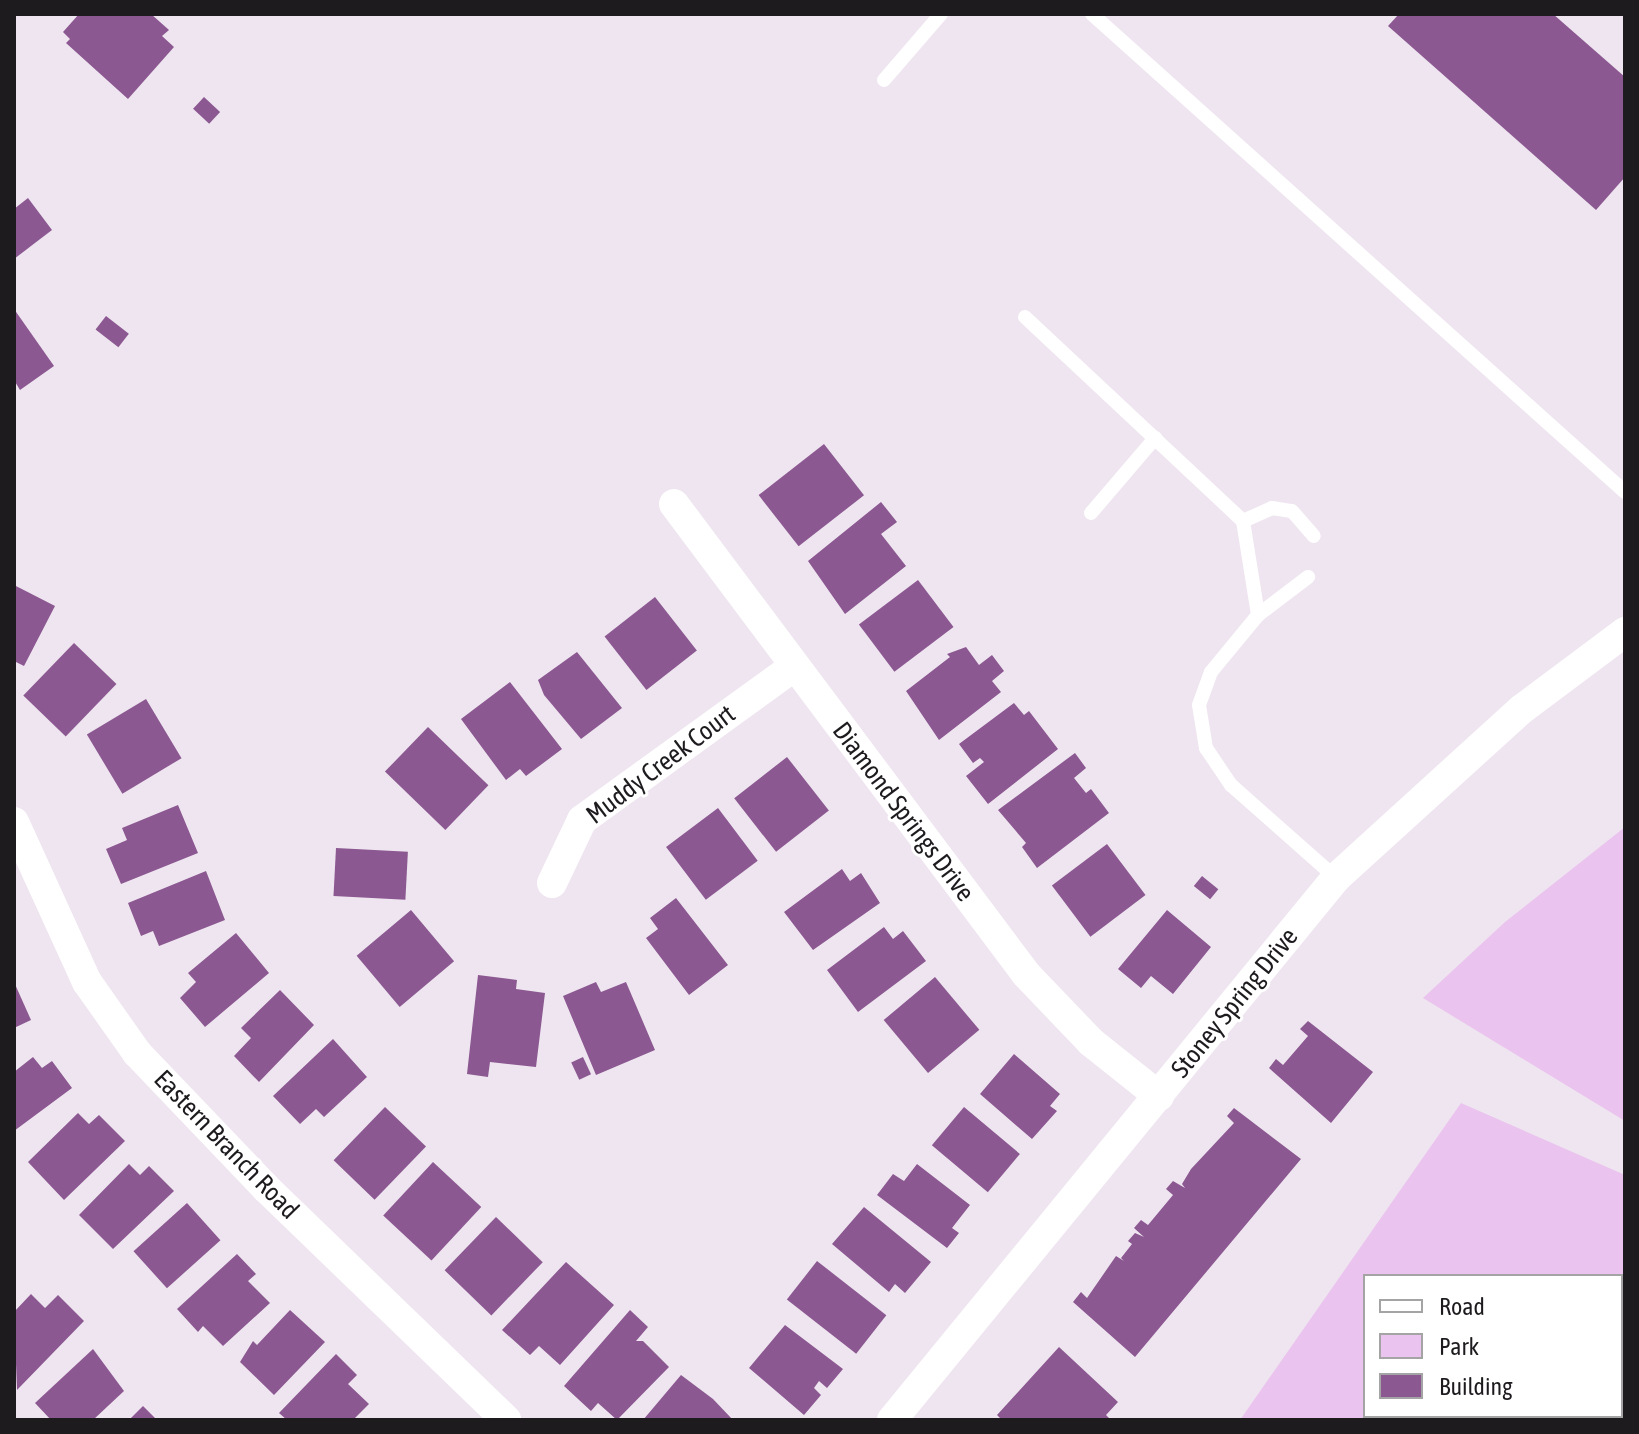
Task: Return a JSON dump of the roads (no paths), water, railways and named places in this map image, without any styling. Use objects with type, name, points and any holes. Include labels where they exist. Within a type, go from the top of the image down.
[{"type":"street","name":"Diamond Springs Drive","points":[[674,504],[793,667],[1026,974],[1091,1042],[1159,1096]]},
{"type":"street","name":"Stoney Spring Drive","points":[[892,1420],[1336,878],[1522,709],[1625,632]]},
{"type":"street","name":"Muddy Creek Court","points":[[552,883],[582,820],[793,667]]},
{"type":"street","name":"Eastern Branch Road","points":[[14,822],[87,982],[137,1053],[331,1253],[506,1420]]},
{"type":"lane","points":[[884,80],[941,14]]},
{"type":"lane","points":[[1092,14],[1588,454],[1625,492]]},
{"type":"lane","points":[[1025,317],[1243,521],[1258,615]]},
{"type":"lane","points":[[1091,513],[1155,438]]},
{"type":"lane","points":[[1243,521],[1272,508],[1292,511],[1314,536]]},
{"type":"lane","points":[[1308,577],[1258,615],[1211,672],[1199,705],[1206,748],[1231,785],[1336,878]]}]
